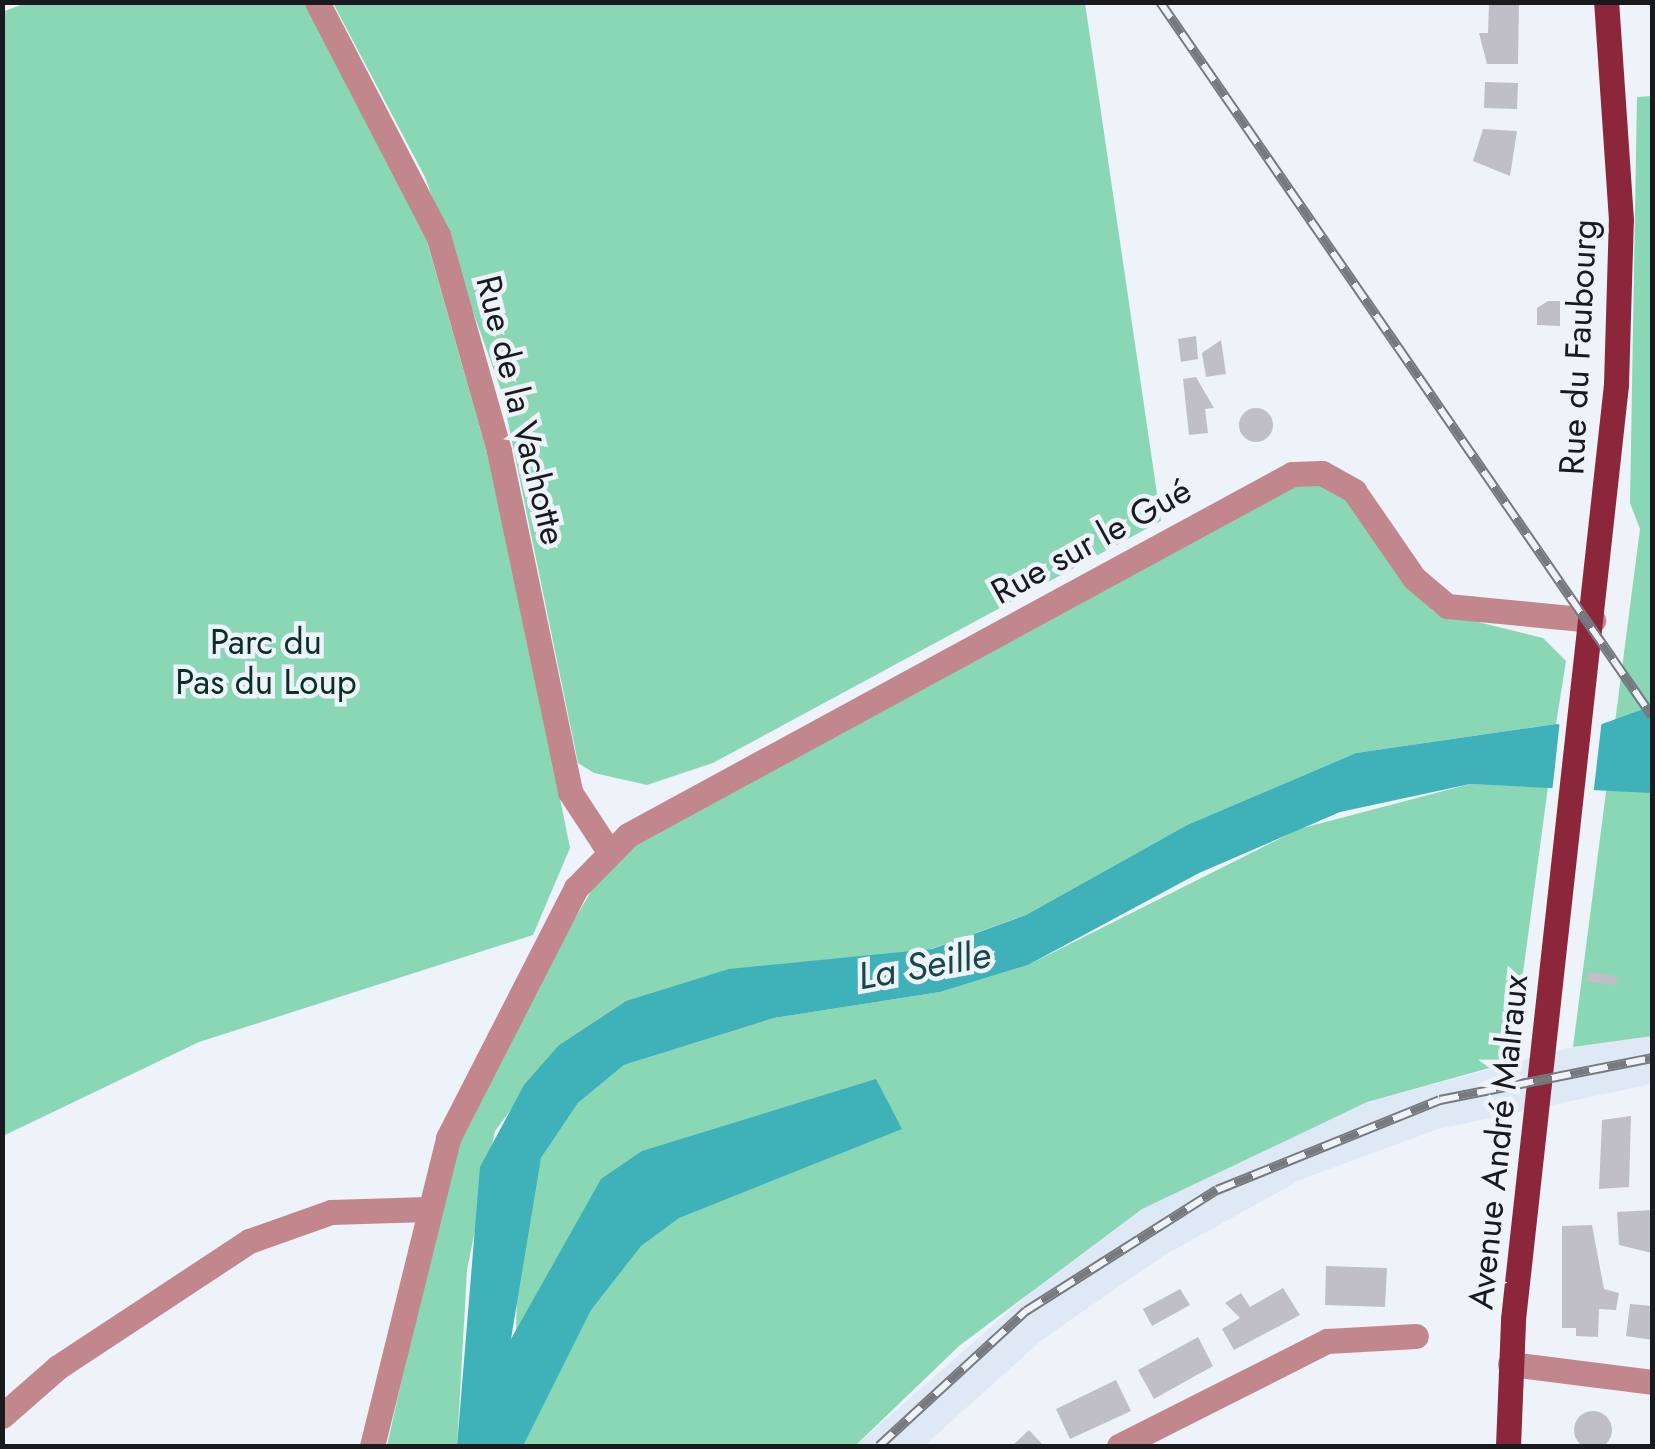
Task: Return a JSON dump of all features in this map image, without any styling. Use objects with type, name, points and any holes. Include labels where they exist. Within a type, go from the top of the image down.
[{"type":"main road","name":"Rue du Faubourg","points":[[1585,694],[1619,337],[1606,2]]},
{"type":"main road","name":"Avenue André Malraux","points":[[1508,1446],[1510,1364],[1585,694]]},
{"type":"street","name":"Rue de la Vachotte","points":[[317,2],[438,234],[499,452],[570,792],[608,850]]},
{"type":"street","name":"Rue sur le Gué","points":[[608,850],[1292,474],[1322,473],[1354,491],[1414,578],[1448,606],[1593,620]]},
{"type":"street","points":[[372,1446],[427,1210],[448,1138],[508,1010],[608,850]]},
{"type":"street","points":[[2,1416],[58,1366],[249,1241],[331,1212],[427,1210]]},
{"type":"street","points":[[1119,1446],[1327,1341],[1416,1336]]},
{"type":"street","points":[[1510,1364],[1652,1382]]},
{"type":"shaded area","points":[[1652,1036],[1652,1084],[1438,1129],[1300,1180],[1163,1256],[1043,1339],[924,1446],[855,1446],[1056,1270],[1142,1209],[1247,1155],[1367,1102],[1573,1047]]},
{"type":"green space","name":"Parc du Pas du Loup","points":[[29,2],[306,3],[424,231],[497,488],[570,848],[533,935],[199,1042],[3,1136],[2,12]]},
{"type":"green space","points":[[333,3],[1085,3],[1161,521],[713,763],[647,785],[594,773],[578,763],[502,393],[425,177]]},
{"type":"green space","points":[[1652,96],[1652,1036],[1573,1047],[1640,529],[1630,503],[1637,97]]},
{"type":"green space","points":[[1316,483],[1347,497],[1433,611],[1543,638],[1566,661],[1556,724],[1356,753],[1187,825],[1026,915],[931,949],[626,1001],[559,1045],[495,1131],[467,1270],[457,1446],[387,1446],[448,1172],[490,1061],[605,868],[644,834],[1286,486]]},
{"type":"green space","points":[[1470,784],[1548,787],[1511,1062],[1367,1102],[1142,1209],[959,1346],[855,1446],[513,1446],[518,1254],[541,1158],[578,1103],[624,1065],[774,1018],[940,992],[1028,965],[1299,829]]},
{"type":"water","name":"La Seille","points":[[1652,706],[1652,793],[1470,784],[1340,812],[1199,873],[1028,965],[940,992],[774,1018],[624,1065],[578,1103],[541,1158],[511,1339],[601,1179],[642,1151],[876,1079],[902,1129],[679,1218],[641,1246],[591,1310],[523,1446],[457,1446],[480,1167],[524,1085],[559,1045],[626,1001],[729,969],[932,949],[1026,915],[1187,825],[1356,753],[1556,724],[1591,728]]},
{"type":"pier","points":[[1602,719],[1593,797],[1552,793],[1560,720]]},
{"type":"building","points":[[1489,3],[1519,3],[1518,64],[1487,64],[1479,33],[1488,33]]},
{"type":"building","points":[[1485,82],[1518,83],[1517,109],[1484,108]]},
{"type":"building","points":[[1483,129],[1517,131],[1510,176],[1473,161]]},
{"type":"building","points":[[1548,301],[1560,301],[1560,326],[1537,325],[1537,308]]},
{"type":"building","points":[[1196,336],[1198,359],[1181,362],[1178,339]]},
{"type":"building","points":[[1221,340],[1226,374],[1206,377],[1202,353]]},
{"type":"building","points":[[1196,377],[1214,408],[1205,409],[1208,433],[1189,435],[1183,379]]},
{"type":"building","points":[[1256,408],[1268,413],[1273,425],[1268,437],[1256,442],[1244,437],[1239,425],[1244,413]]},
{"type":"building","points":[[1588,972],[1617,976],[1616,985],[1587,982]]},
{"type":"building","points":[[1631,1116],[1629,1187],[1599,1189],[1602,1120]]},
{"type":"building","points":[[1652,1210],[1652,1253],[1619,1245],[1617,1212]]},
{"type":"building","points":[[1592,1225],[1604,1289],[1619,1293],[1616,1310],[1599,1309],[1598,1337],[1576,1336],[1576,1328],[1562,1328],[1562,1226]]},
{"type":"building","points":[[1326,1266],[1387,1268],[1385,1307],[1325,1305]]},
{"type":"building","points":[[1283,1288],[1300,1315],[1234,1350],[1222,1329],[1240,1318],[1225,1303],[1241,1293],[1250,1307]]},
{"type":"building","points":[[1180,1289],[1190,1305],[1152,1326],[1143,1309]]},
{"type":"building","points":[[1630,1304],[1652,1306],[1652,1340],[1626,1336]]},
{"type":"building","points":[[1198,1337],[1213,1366],[1154,1399],[1138,1370]]},
{"type":"building","points":[[1116,1380],[1131,1411],[1070,1439],[1056,1409]]},
{"type":"building","points":[[1593,1411],[1607,1416],[1612,1430],[1607,1444],[1593,1449],[1579,1444],[1574,1430],[1579,1416]]},
{"type":"building","points":[[1029,1430],[1044,1446],[1012,1446]]},
{"type":"railway","points":[[1160,2],[1652,716]]},
{"type":"railway","points":[[879,1446],[1026,1311],[1217,1190],[1440,1100],[1652,1058]]}]
